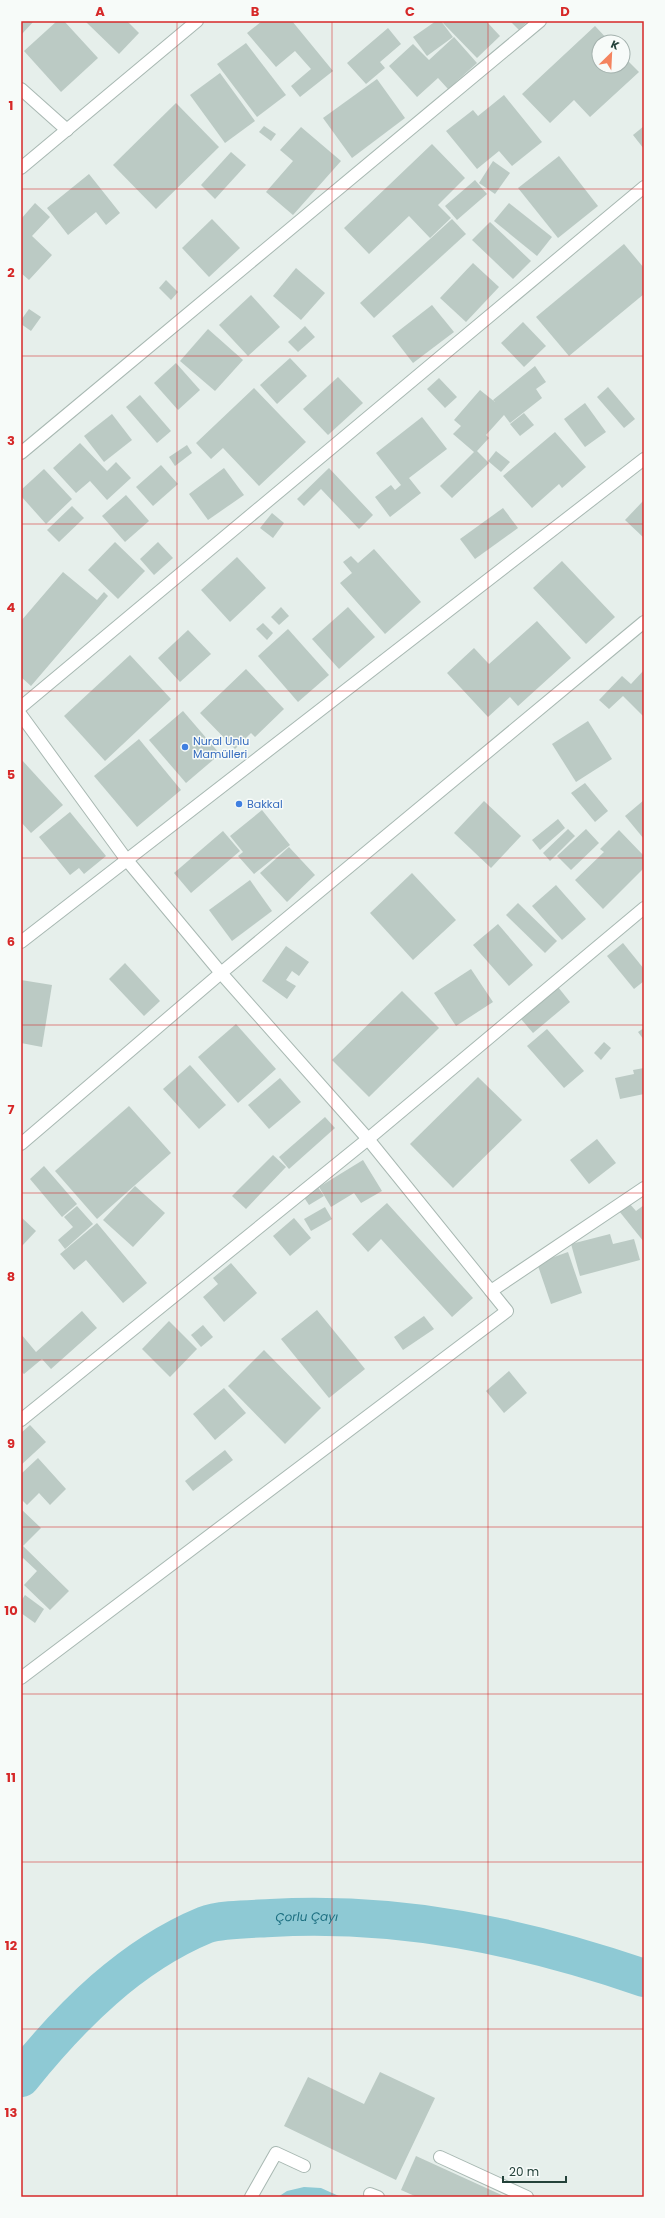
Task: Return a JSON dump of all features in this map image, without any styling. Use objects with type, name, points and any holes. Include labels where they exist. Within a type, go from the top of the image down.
[{"type":"street","points":[[21,168],[197,21]]},
{"type":"street","points":[[21,453],[540,21]]},
{"type":"street","points":[[21,89],[67,130]]},
{"type":"street","points":[[21,707],[644,187]]},
{"type":"street","points":[[21,942],[126,859],[644,459]]},
{"type":"street","points":[[21,1144],[222,973],[644,622]]},
{"type":"street","points":[[21,715],[126,859],[222,973],[368,1139],[506,1311],[21,1678]]},
{"type":"street","points":[[21,1420],[368,1139],[644,908]]},
{"type":"street","points":[[491,1291],[644,1188]]},
{"type":"street","points":[[251,2197],[276,2153],[304,2166]]},
{"type":"street","points":[[440,2157],[527,2197]]},
{"type":"water","points":[[304,2187],[321,2188],[341,2197],[278,2197],[287,2191]]},
{"type":"building","points":[[21,21],[34,21],[21,35]]},
{"type":"building","points":[[57,21],[64,21],[98,58],[61,92],[24,51]]},
{"type":"building","points":[[85,21],[127,21],[139,33],[119,54]]},
{"type":"building","points":[[262,21],[292,21],[333,71],[300,97],[291,86],[311,69],[295,51],[276,67],[247,33]]},
{"type":"building","points":[[436,21],[441,21],[453,37],[427,56],[413,37]]},
{"type":"building","points":[[445,21],[486,21],[500,36],[477,58],[443,23]]},
{"type":"building","points":[[510,21],[528,21],[519,30]]},
{"type":"building","points":[[595,26],[602,34],[591,34],[591,74],[631,74],[631,64],[639,72],[590,117],[574,100],[550,123],[522,94]]},
{"type":"building","points":[[388,28],[401,44],[380,62],[385,68],[366,84],[347,63]]},
{"type":"building","points":[[454,37],[477,63],[448,89],[438,78],[417,97],[389,66],[413,44],[429,60]]},
{"type":"building","points":[[246,43],[286,95],[257,117],[217,64]]},
{"type":"building","points":[[220,73],[255,121],[225,143],[190,95]]},
{"type":"building","points":[[377,79],[405,118],[352,158],[323,118]]},
{"type":"building","points":[[504,95],[542,142],[512,166],[499,151],[477,169],[446,131],[473,110],[478,116]]},
{"type":"building","points":[[176,103],[219,147],[156,209],[113,165]]},
{"type":"building","points":[[264,126],[276,134],[271,141],[259,132]]},
{"type":"building","points":[[644,126],[644,149],[633,135]]},
{"type":"building","points":[[301,127],[341,161],[293,215],[266,192],[293,161],[280,150]]},
{"type":"building","points":[[432,144],[465,178],[438,205],[451,218],[430,238],[409,216],[369,254],[344,228]]},
{"type":"building","points":[[231,152],[246,165],[215,199],[201,185]]},
{"type":"building","points":[[559,156],[598,206],[558,238],[518,188]]},
{"type":"building","points":[[493,161],[510,173],[495,194],[479,183]]},
{"type":"building","points":[[89,174],[120,213],[106,225],[96,212],[68,235],[47,208]]},
{"type":"building","points":[[475,180],[487,194],[457,220],[445,206]]},
{"type":"building","points":[[35,203],[50,217],[32,236],[52,255],[29,280],[21,273],[21,219]]},
{"type":"building","points":[[509,203],[552,237],[537,256],[494,221]]},
{"type":"building","points":[[212,219],[240,248],[209,277],[182,248]]},
{"type":"building","points":[[452,219],[466,234],[374,318],[360,303]]},
{"type":"building","points":[[490,222],[531,261],[513,279],[472,240]]},
{"type":"building","points":[[624,244],[644,268],[644,294],[569,356],[536,317]]},
{"type":"building","points":[[473,263],[499,287],[466,322],[440,298]]},
{"type":"building","points":[[296,268],[325,293],[301,320],[273,296]]},
{"type":"building","points":[[166,280],[178,292],[171,300],[159,288]]},
{"type":"building","points":[[251,295],[280,327],[248,356],[219,325]]},
{"type":"building","points":[[432,305],[454,332],[413,363],[392,336]]},
{"type":"building","points":[[29,309],[41,317],[31,331],[21,324],[21,320]]},
{"type":"building","points":[[523,322],[546,346],[524,367],[501,343]]},
{"type":"building","points":[[305,326],[315,337],[298,352],[288,342]]},
{"type":"building","points":[[208,329],[243,360],[215,391],[180,361]]},
{"type":"building","points":[[290,358],[307,376],[277,404],[260,385]]},
{"type":"building","points":[[176,363],[200,390],[178,410],[154,383]]},
{"type":"building","points":[[535,366],[546,382],[536,389],[542,398],[510,423],[504,415],[486,435],[489,438],[477,451],[489,463],[452,498],[440,486],[474,452],[453,434],[461,426],[454,420],[480,390],[495,402],[493,400]]},
{"type":"building","points":[[338,377],[363,403],[328,435],[303,409]]},
{"type":"building","points":[[439,378],[457,397],[445,408],[427,389]]},
{"type":"building","points":[[608,387],[635,419],[624,428],[597,397]]},
{"type":"building","points":[[254,388],[306,442],[259,486],[223,448],[211,459],[196,443]]},
{"type":"building","points":[[140,395],[171,431],[157,443],[126,407]]},
{"type":"building","points":[[585,403],[606,432],[585,447],[564,419]]},
{"type":"building","points":[[524,413],[534,425],[520,436],[510,424]]},
{"type":"building","points":[[112,414],[132,440],[104,462],[84,436]]},
{"type":"building","points":[[422,417],[447,449],[409,478],[421,493],[390,517],[375,497],[391,485],[395,490],[401,485],[376,453]]},
{"type":"building","points":[[555,432],[586,467],[562,488],[559,484],[532,508],[503,476]]},
{"type":"building","points":[[80,443],[107,471],[116,462],[131,478],[107,500],[90,481],[76,493],[53,468]]},
{"type":"building","points":[[187,445],[192,453],[175,466],[169,457]]},
{"type":"building","points":[[496,451],[510,462],[501,472],[488,461]]},
{"type":"building","points":[[161,465],[178,484],[153,506],[136,487]]},
{"type":"building","points":[[224,468],[244,495],[208,520],[189,494]]},
{"type":"building","points":[[329,468],[373,515],[359,529],[321,489],[304,506],[297,499]]},
{"type":"building","points":[[44,469],[72,499],[46,524],[21,496],[21,490]]},
{"type":"building","points":[[126,495],[149,521],[125,542],[102,516]]},
{"type":"building","points":[[644,500],[644,538],[625,520]]},
{"type":"building","points":[[72,506],[84,518],[59,542],[47,530]]},
{"type":"building","points":[[503,508],[518,528],[475,559],[460,539]]},
{"type":"building","points":[[272,513],[284,523],[273,538],[260,528]]},
{"type":"building","points":[[115,542],[145,571],[118,599],[88,570]]},
{"type":"building","points":[[158,542],[173,558],[154,575],[140,559]]},
{"type":"building","points":[[374,549],[421,602],[385,634],[340,583],[352,573],[343,562],[351,556],[358,563]]},
{"type":"building","points":[[237,557],[266,588],[230,622],[201,590]]},
{"type":"building","points":[[562,561],[615,617],[586,644],[533,588]]},
{"type":"building","points":[[63,572],[97,600],[104,592],[108,596],[31,686],[21,677],[21,621]]},
{"type":"building","points":[[281,607],[289,616],[279,625],[271,617]]},
{"type":"building","points":[[348,607],[375,637],[339,669],[312,639]]},
{"type":"building","points":[[537,621],[571,658],[518,706],[510,697],[488,717],[447,673],[474,648],[489,664]]},
{"type":"building","points":[[263,623],[273,633],[267,640],[256,629]]},
{"type":"building","points":[[288,629],[329,675],[298,702],[258,656]]},
{"type":"building","points":[[188,630],[211,654],[180,682],[158,658]]},
{"type":"building","points":[[130,655],[171,699],[105,761],[64,716]]},
{"type":"building","points":[[246,669],[284,709],[255,737],[251,733],[235,749],[200,713]]},
{"type":"building","points":[[644,670],[644,717],[623,696],[609,709],[599,700],[622,676],[631,684]]},
{"type":"building","name":"Nural Unlu Mamülleri","points":[[183,711],[220,754],[186,783],[149,740]]},
{"type":"building","points":[[588,721],[612,759],[576,782],[552,744]]},
{"type":"building","points":[[139,739],[181,790],[137,827],[94,776]]},
{"type":"building","points":[[21,759],[63,805],[31,833],[21,822]]},
{"type":"building","points":[[585,783],[608,811],[595,822],[571,793]]},
{"type":"building","points":[[644,800],[644,839],[625,816]]},
{"type":"building","points":[[484,801],[521,836],[491,868],[454,833]]},
{"type":"building","points":[[262,810],[290,845],[254,874],[238,856],[243,852],[230,836]]},
{"type":"building","points":[[70,812],[106,856],[84,874],[79,868],[70,875],[39,837]]},
{"type":"building","points":[[558,819],[565,828],[540,850],[532,840]]},
{"type":"building","points":[[568,829],[575,836],[550,861],[543,853]]},
{"type":"building","points":[[586,829],[599,843],[571,870],[557,856]]},
{"type":"building","points":[[619,830],[644,856],[644,868],[603,909],[575,880],[604,852],[600,849]]},
{"type":"building","points":[[223,831],[240,851],[191,893],[174,873]]},
{"type":"building","points":[[289,847],[315,875],[287,902],[260,873]]},
{"type":"building","points":[[412,873],[456,920],[413,960],[370,913]]},
{"type":"building","points":[[250,880],[272,911],[232,941],[209,910]]},
{"type":"building","points":[[556,885],[586,919],[562,940],[532,906]]},
{"type":"building","points":[[518,903],[557,941],[545,953],[506,915]]},
{"type":"building","points":[[498,924],[533,965],[509,986],[473,945]]},
{"type":"building","points":[[623,943],[644,969],[644,981],[634,989],[607,956]]},
{"type":"building","points":[[286,946],[309,962],[299,976],[292,971],[286,980],[296,986],[287,999],[262,981]]},
{"type":"building","points":[[125,963],[160,1001],[144,1016],[109,979]]},
{"type":"building","points":[[471,969],[493,1002],[456,1026],[434,993]]},
{"type":"building","points":[[21,980],[52,985],[42,1047],[21,1043]]},
{"type":"building","points":[[558,987],[570,1002],[533,1033],[521,1019]]},
{"type":"building","points":[[402,991],[439,1028],[369,1097],[332,1060]]},
{"type":"building","points":[[236,1024],[276,1069],[238,1103],[198,1057]]},
{"type":"building","points":[[644,1028],[644,1040],[638,1032]]},
{"type":"building","points":[[547,1029],[584,1071],[564,1088],[527,1046]]},
{"type":"building","points":[[604,1042],[611,1048],[601,1060],[594,1053]]},
{"type":"building","points":[[190,1065],[226,1105],[199,1129],[163,1089]]},
{"type":"building","points":[[644,1068],[644,1094],[620,1099],[615,1078],[634,1074],[633,1070]]},
{"type":"building","points":[[478,1077],[522,1120],[453,1188],[410,1144]]},
{"type":"building","points":[[280,1078],[301,1102],[269,1129],[248,1105]]},
{"type":"building","points":[[129,1106],[171,1153],[97,1219],[55,1171]]},
{"type":"building","points":[[325,1117],[335,1128],[289,1169],[279,1157]]},
{"type":"building","points":[[597,1139],[616,1163],[589,1184],[570,1160]]},
{"type":"building","points":[[273,1155],[286,1167],[246,1209],[232,1196]]},
{"type":"building","points":[[363,1160],[382,1191],[361,1203],[354,1193],[331,1207],[319,1187]]},
{"type":"building","points":[[44,1166],[77,1204],[62,1217],[30,1179]]},
{"type":"building","points":[[135,1186],[165,1213],[133,1247],[103,1220]]},
{"type":"building","points":[[318,1187],[324,1196],[309,1205],[303,1196]]},
{"type":"building","points":[[387,1203],[473,1298],[452,1317],[381,1239],[368,1252],[352,1234]]},
{"type":"building","points":[[629,1203],[636,1211],[644,1205],[644,1242],[619,1211]]},
{"type":"building","points":[[77,1206],[93,1224],[65,1249],[58,1240],[73,1227],[64,1217]]},
{"type":"building","points":[[325,1207],[332,1219],[311,1231],[304,1219]]},
{"type":"building","points":[[21,1217],[36,1231],[21,1247]]},
{"type":"building","points":[[294,1218],[311,1238],[290,1256],[273,1236]]},
{"type":"building","points":[[97,1223],[147,1283],[123,1303],[86,1260],[74,1270],[60,1254]]},
{"type":"building","points":[[610,1234],[613,1244],[634,1239],[640,1260],[580,1276],[571,1244]]},
{"type":"building","points":[[568,1252],[582,1293],[551,1304],[537,1263]]},
{"type":"building","points":[[231,1263],[257,1293],[224,1322],[203,1297],[218,1284],[213,1278]]},
{"type":"building","points":[[317,1310],[365,1369],[329,1398],[281,1339]]},
{"type":"building","points":[[82,1311],[97,1328],[51,1369],[42,1359],[24,1374],[21,1371],[21,1334],[36,1352]]},
{"type":"building","points":[[424,1316],[434,1329],[403,1350],[394,1337]]},
{"type":"building","points":[[169,1321],[197,1349],[170,1377],[142,1349]]},
{"type":"building","points":[[203,1325],[213,1337],[201,1347],[191,1335]]},
{"type":"building","points":[[264,1350],[321,1408],[285,1444],[228,1386]]},
{"type":"building","points":[[509,1371],[527,1393],[504,1413],[486,1391]]},
{"type":"building","points":[[224,1388],[246,1413],[215,1440],[193,1414]]},
{"type":"building","points":[[30,1425],[46,1442],[21,1465],[21,1433]]},
{"type":"building","points":[[225,1450],[233,1460],[193,1491],[185,1481]]},
{"type":"building","points":[[38,1458],[66,1489],[50,1505],[39,1493],[27,1505],[21,1499],[21,1474]]},
{"type":"building","points":[[21,1509],[41,1528],[23,1546],[69,1591],[50,1610],[24,1585],[37,1571],[23,1558],[21,1560]]},
{"type":"building","points":[[25,1595],[44,1609],[35,1623],[21,1613],[21,1601]]},
{"type":"building","points":[[380,2072],[435,2098],[396,2180],[284,2126],[308,2077],[364,2104]]},
{"type":"building","points":[[416,2156],[506,2197],[417,2197],[401,2190]]},
{"type":"waterway","name":"Çorlu Çayı","points":[[21,2078],[60,2032],[104,1990],[127,1971],[152,1953],[178,1938],[205,1925],[228,1920],[319,1917],[414,1923],[506,1939],[552,1950],[644,1978]]},
{"type":"place","name":"Nural Unlu Mamülleri","points":[[185,747]]},
{"type":"place","name":"Bakkal","points":[[239,804]]}]
